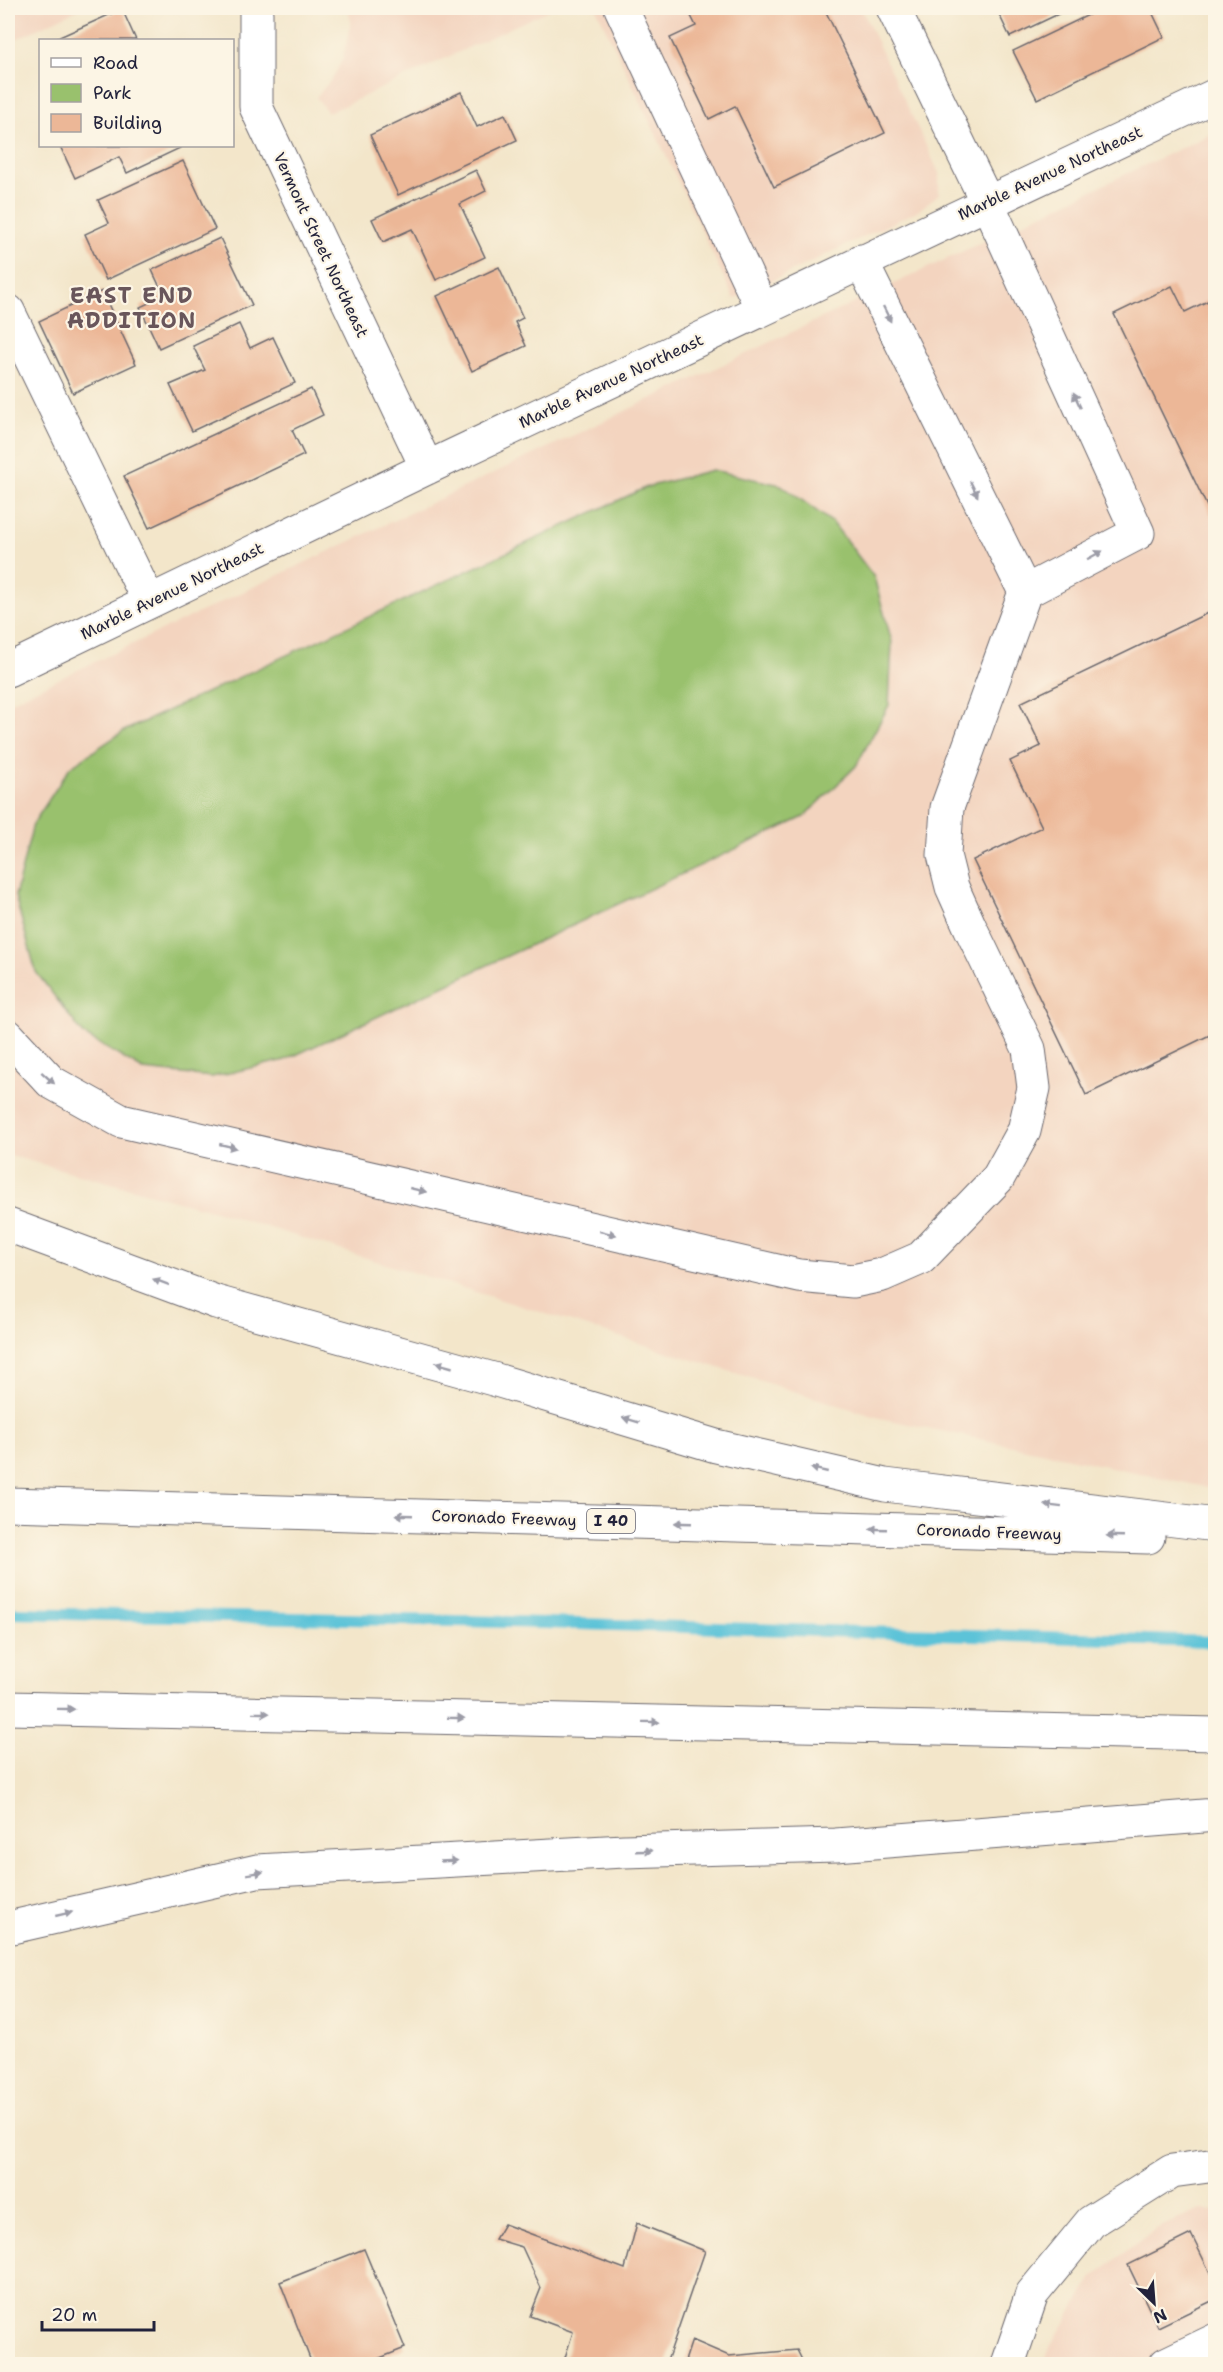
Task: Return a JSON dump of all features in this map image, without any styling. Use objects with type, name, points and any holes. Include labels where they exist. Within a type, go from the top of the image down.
[{"type":"main road","points":[[621,8],[762,309]]},
{"type":"main road","points":[[8,1036],[51,1082],[121,1121],[799,1276],[853,1281],[882,1275],[921,1258],[998,1178],[1024,1131],[1034,1088],[1029,1049],[957,897],[944,855],[947,808],[1025,592],[1138,532],[987,202],[893,8]]},
{"type":"main road","name":"Vermont Street Northeast","points":[[256,13],[256,107],[428,468]]},
{"type":"main road","name":"Marble Avenue Northeast","points":[[8,670],[861,261],[1215,95]]},
{"type":"main road","points":[[861,261],[1025,592]]},
{"type":"main road","points":[[8,311],[149,602]]},
{"type":"main road","points":[[8,1225],[216,1302],[493,1378],[716,1446],[885,1485],[1215,1525]]},
{"type":"main road","name":"Coronado Freeway","points":[[8,1504],[1215,1539]]},
{"type":"main road","points":[[8,1708],[1215,1734]]},
{"type":"main road","points":[[11,1929],[257,1872],[624,1851],[836,1845],[1215,1815]]},
{"type":"main road","points":[[1015,2363],[1032,2294],[1091,2222],[1172,2171],[1215,2165]]},
{"type":"main road","points":[[1166,2364],[1215,2340]]},
{"type":"shaded area","points":[[8,8],[81,8],[8,43]]},
{"type":"shaded area","points":[[348,8],[553,8],[328,113],[316,97],[333,78],[343,58],[351,22]]},
{"type":"shaded area","points":[[596,8],[861,8],[939,173],[939,194],[919,210],[734,299]]},
{"type":"shaded area","points":[[1215,132],[1215,1489],[880,1418],[222,1213],[8,1155],[8,703]]},
{"type":"shaded area","points":[[1201,2210],[1215,2211],[1215,2364],[1043,2364],[1048,2350],[1094,2276],[1155,2229]]},
{"type":"green space","points":[[712,470],[781,485],[833,523],[874,577],[892,642],[889,705],[856,766],[804,817],[285,1060],[212,1077],[143,1070],[84,1035],[36,972],[15,896],[33,824],[70,767],[124,731],[647,487]]},
{"type":"building","points":[[687,8],[824,8],[885,133],[774,187],[735,106],[709,119],[670,38],[696,26]]},
{"type":"building","points":[[996,8],[1071,8],[1010,37]]},
{"type":"building","points":[[1103,8],[1150,8],[1164,37],[1037,99],[1013,51]]},
{"type":"building","points":[[122,9],[136,39],[55,39]]},
{"type":"building","points":[[461,92],[477,127],[505,114],[517,140],[398,195],[370,135]]},
{"type":"building","points":[[60,147],[180,148],[127,173],[119,157],[75,178]]},
{"type":"building","points":[[183,161],[215,229],[106,280],[85,234],[109,223],[98,200]]},
{"type":"building","points":[[476,170],[486,191],[460,204],[485,257],[436,280],[412,229],[383,242],[372,219]]},
{"type":"building","points":[[220,238],[252,305],[159,348],[140,307],[164,296],[152,270]]},
{"type":"building","points":[[499,267],[523,318],[515,322],[526,346],[472,371],[437,296]]},
{"type":"building","points":[[1172,286],[1185,312],[1216,297],[1216,525],[1114,314]]},
{"type":"building","points":[[102,291],[136,364],[73,393],[39,321]]},
{"type":"building","points":[[239,324],[250,348],[273,337],[295,383],[192,431],[170,385],[205,370],[193,346]]},
{"type":"building","points":[[311,389],[323,415],[292,430],[304,455],[149,528],[124,476]]},
{"type":"building","points":[[1216,609],[1216,1032],[1086,1095],[973,860],[1042,827],[1010,761],[1041,746],[1020,703]]},
{"type":"building","points":[[637,2223],[705,2251],[666,2364],[563,2364],[573,2332],[530,2316],[541,2288],[522,2247],[495,2239],[504,2224],[625,2269]]},
{"type":"building","points":[[1191,2234],[1216,2285],[1216,2299],[1158,2327],[1128,2265]]},
{"type":"building","points":[[364,2249],[405,2348],[365,2364],[312,2364],[280,2282]]},
{"type":"building","points":[[692,2340],[729,2356],[797,2350],[804,2364],[684,2364]]},
{"type":"waterway","points":[[8,1613],[510,1622],[1216,1642]]},
{"type":"district","name":"EAST END ADDITION","points":[[132,308]]}]
